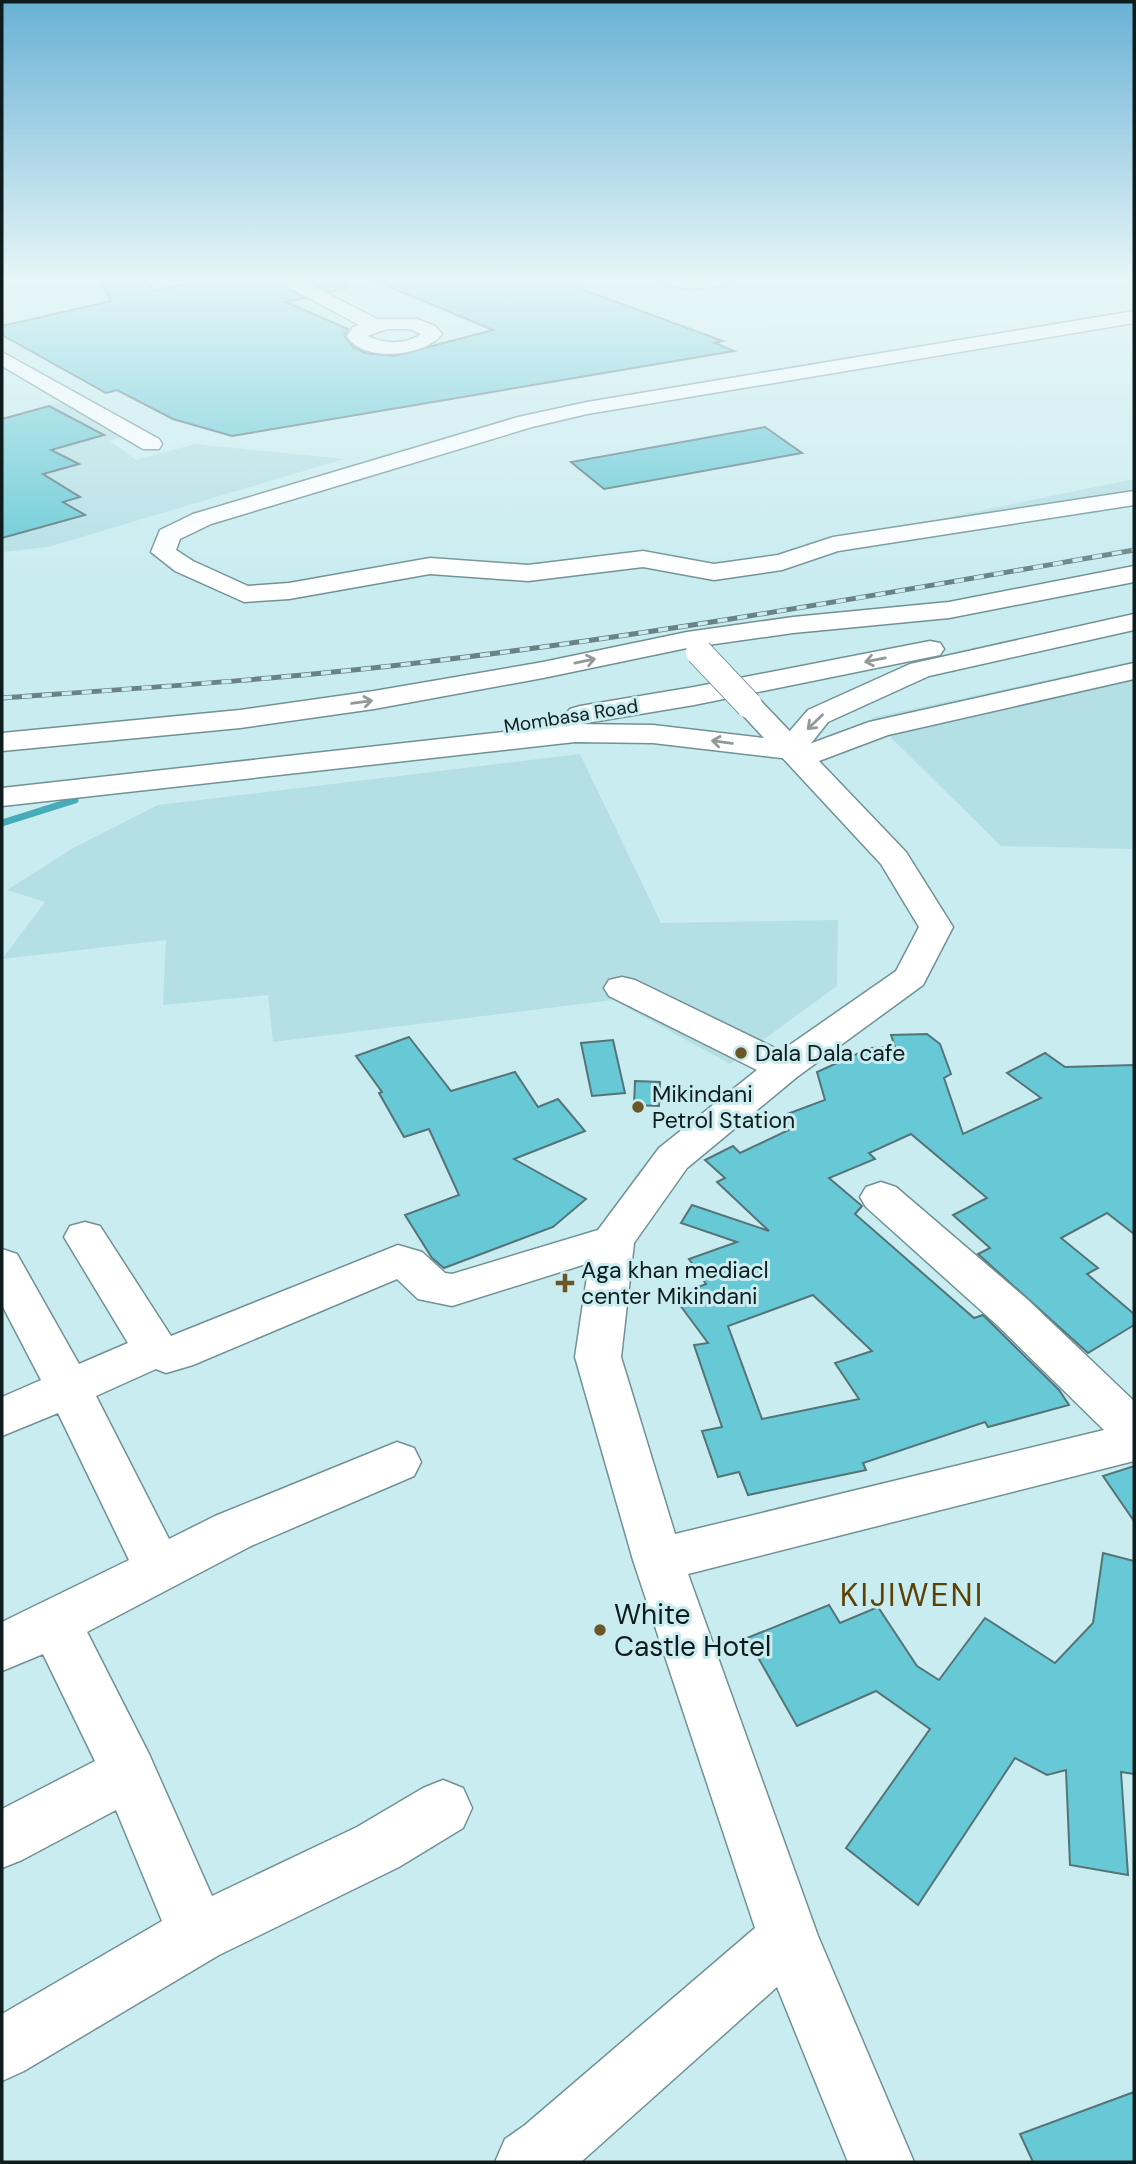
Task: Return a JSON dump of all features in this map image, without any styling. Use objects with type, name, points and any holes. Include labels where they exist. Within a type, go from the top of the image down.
[{"type":"main road","points":[[40,380],[151,444]]},
{"type":"main road","points":[[755,380],[587,408],[526,422],[202,519],[169,535],[163,552],[184,566],[244,593],[289,591],[429,566],[528,573],[643,559],[714,572],[782,562],[833,544],[1134,498]]},
{"type":"main road","points":[[2,742],[240,719],[374,700],[693,646],[793,625],[949,610],[1134,574]]},
{"type":"main road","name":"Mombasa Road","points":[[2,755],[421,718],[883,638],[1134,591]]},
{"type":"main road","name":"Mombasa Road","points":[[2,782],[495,729],[694,696],[1134,608]]},
{"type":"main road","points":[[794,754],[818,716],[920,670],[1134,622]]},
{"type":"main road","points":[[693,646],[894,859],[936,927],[910,977],[785,1068],[673,1158],[613,1241],[598,1357],[659,1560],[789,1940],[881,2162]]},
{"type":"main road","points":[[2,797],[321,764],[575,733],[653,734],[794,754],[879,728],[1134,671]]},
{"type":"main road","points":[[622,988],[785,1068]]},
{"type":"main road","points":[[881,1197],[1012,1312],[1134,1430]]},
{"type":"main road","points":[[85,1237],[156,1350],[166,1354],[177,1353],[398,1261],[407,1263],[433,1287],[452,1290],[613,1241]]},
{"type":"main road","points":[[2,1265],[69,1389],[158,1568]]},
{"type":"main road","points":[[2,1417],[156,1350]]},
{"type":"main road","points":[[659,1560],[1134,1442]]},
{"type":"main road","points":[[2,1647],[244,1527],[397,1462]]},
{"type":"main road","points":[[55,1623],[129,1773],[198,1934]]},
{"type":"main road","points":[[2,1840],[129,1773]]},
{"type":"main road","points":[[2,2049],[198,1934],[378,1847],[443,1808]]},
{"type":"main road","points":[[528,2162],[548,2148],[766,1956],[789,1940]]},
{"type":"shaded area","points":[[65,401],[122,436],[110,441],[136,460],[195,444],[344,459],[48,547],[2,552],[2,418]]},
{"type":"shaded area","points":[[1134,479],[1134,492],[877,532]]},
{"type":"shaded area","points":[[1134,661],[1134,849],[1001,846],[871,718]]},
{"type":"shaded area","points":[[580,754],[661,923],[838,920],[837,986],[730,1064],[613,1000],[273,1042],[268,995],[163,1005],[166,940],[2,959],[45,902],[7,890],[75,847],[158,805]]},
{"type":"building","points":[[83,380],[563,380],[232,436],[173,419],[117,390],[106,393]]},
{"type":"building","points":[[49,406],[104,435],[51,450],[79,464],[43,474],[80,497],[63,502],[85,515],[2,538],[2,419]]},
{"type":"building","points":[[765,427],[802,453],[604,489],[571,462]]},
{"type":"building","points":[[927,1034],[940,1044],[951,1074],[944,1078],[963,1134],[1041,1098],[1007,1073],[1045,1053],[1065,1067],[1134,1065],[1134,1234],[1107,1213],[1061,1238],[1098,1268],[1087,1274],[1134,1314],[1134,1325],[1088,1353],[978,1254],[990,1248],[953,1215],[987,1198],[911,1134],[869,1153],[875,1159],[829,1178],[862,1206],[855,1214],[974,1318],[983,1315],[1059,1390],[1069,1405],[988,1427],[985,1422],[863,1463],[866,1470],[748,1495],[739,1472],[718,1477],[702,1431],[722,1427],[694,1345],[708,1343],[674,1297],[706,1284],[689,1259],[737,1242],[681,1223],[692,1205],[769,1231],[717,1182],[725,1178],[705,1160],[733,1146],[740,1153],[793,1128],[782,1116],[825,1100],[817,1072],[870,1048],[895,1047],[891,1035]],"holes":[[[813,1295],[872,1351],[835,1363],[859,1399],[762,1419],[728,1326]]]},
{"type":"building","points":[[409,1037],[451,1091],[515,1072],[538,1107],[558,1099],[585,1131],[514,1159],[586,1199],[553,1227],[444,1268],[432,1258],[405,1215],[459,1195],[429,1129],[404,1137],[379,1093],[382,1092],[356,1056]]},
{"type":"building","points":[[613,1040],[625,1093],[592,1096],[581,1043]]},
{"type":"building","points":[[635,1081],[660,1082],[659,1106],[634,1105]]},
{"type":"building","points":[[1134,1466],[1134,1521],[1103,1476]]},
{"type":"building","points":[[1103,1553],[1134,1561],[1134,1774],[1121,1772],[1128,1875],[1070,1865],[1066,1770],[1047,1775],[1015,1758],[918,1905],[846,1848],[930,1729],[876,1691],[797,1726],[747,1638],[829,1605],[840,1623],[878,1607],[917,1666],[939,1680],[985,1618],[1055,1663],[1093,1623]]},
{"type":"building","points":[[1134,2092],[1134,2162],[1033,2162],[1020,2134]]},
{"type":"waterway","points":[[2,823],[75,800]]},
{"type":"railway","points":[[2,698],[214,683],[514,651],[781,611],[1134,550]]},
{"type":"place","name":"Dala Dala cafe","points":[[741,1053]]},
{"type":"place","name":"Mikindani Petrol Station","points":[[638,1107]]},
{"type":"place","name":"Aga khan mediacl center Mikindani","points":[[565,1283]]},
{"type":"place","name":"White Castle Hotel","points":[[600,1630]]},
{"type":"district","name":"KIJIWENI","points":[[912,1595]]}]
